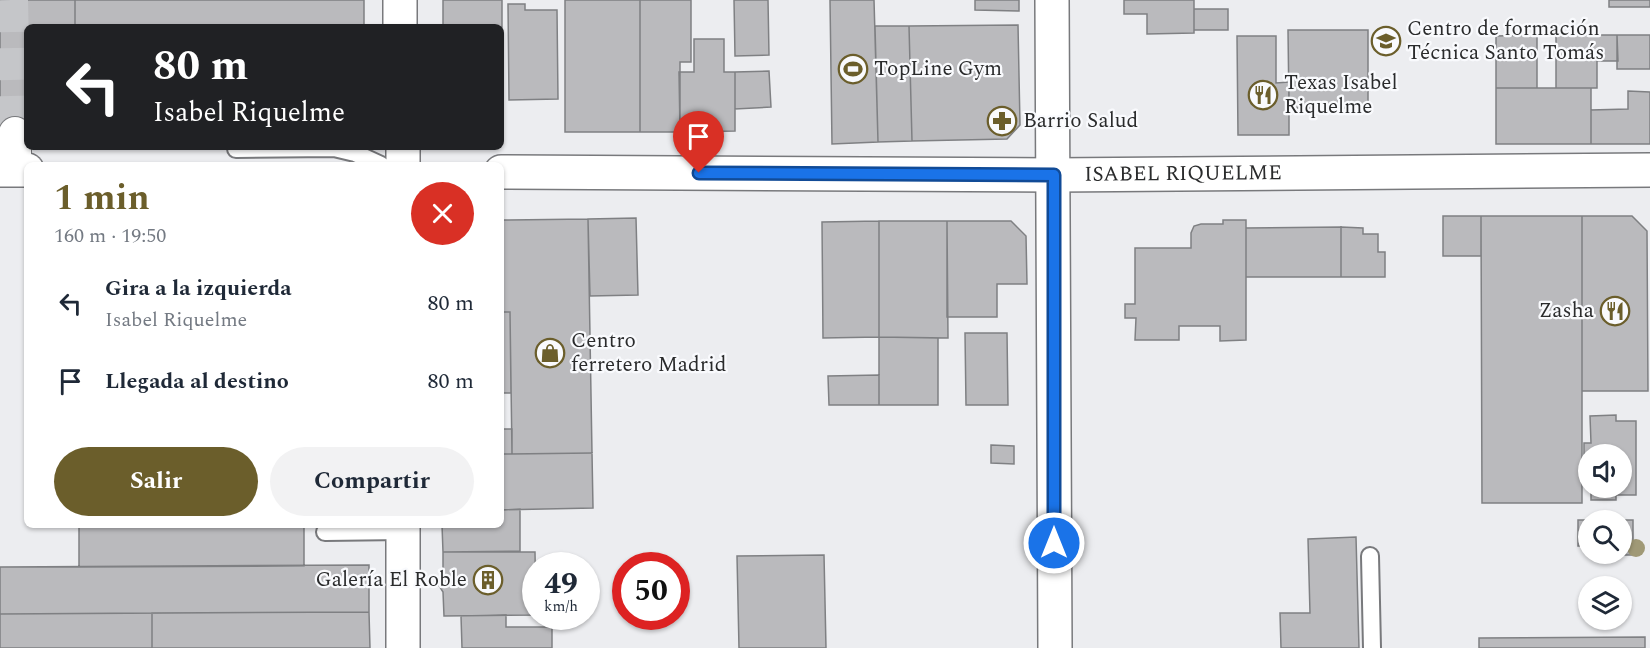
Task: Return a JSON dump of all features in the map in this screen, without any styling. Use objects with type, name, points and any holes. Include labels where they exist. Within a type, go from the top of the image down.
[{"type":"street","points":[[400,0],[400,24]]},
{"type":"street","points":[[1052,0],[1055,648]]},
{"type":"street","points":[[14,170],[15,133]]},
{"type":"street","name":"ISABEL RIQUELME","points":[[504,172],[1054,175],[1650,170]]},
{"type":"street","points":[[403,528],[403,648]]},
{"type":"lane","points":[[342,150],[374,162]]},
{"type":"lane","points":[[325,532],[403,528]]},
{"type":"lane","points":[[1370,556],[1372,648]]},
{"type":"building","points":[[0,0],[75,0],[75,24],[24,24],[24,133],[0,133]]},
{"type":"building","points":[[75,0],[364,0],[364,24],[75,24]]},
{"type":"building","points":[[443,0],[502,0],[502,24],[443,24]]},
{"type":"building","points":[[565,0],[640,0],[640,132],[565,132]]},
{"type":"building","points":[[640,0],[691,0],[691,62],[680,62],[680,132],[640,132]]},
{"type":"building","points":[[734,0],[768,0],[769,55],[735,56]]},
{"type":"building","points":[[830,0],[874,0],[878,142],[832,144]]},
{"type":"building","points":[[975,0],[1019,0],[1019,11],[975,10]]},
{"type":"building","points":[[1124,0],[1194,0],[1194,33],[1147,34],[1147,14],[1124,14]]},
{"type":"building","points":[[1609,0],[1650,0],[1650,7],[1609,7]]},
{"type":"building","points":[[508,4],[525,4],[525,10],[557,10],[558,99],[509,100]]},
{"type":"building","points":[[1194,9],[1228,9],[1228,30],[1194,30]]},
{"type":"building","points":[[1018,25],[1020,125],[1007,139],[912,141],[909,26]]},
{"type":"building","points":[[875,26],[909,26],[912,141],[878,142]]},
{"type":"building","points":[[1288,30],[1368,30],[1368,108],[1289,108]]},
{"type":"building","points":[[1537,35],[1537,88],[1496,88],[1496,36]]},
{"type":"building","points":[[1556,35],[1617,35],[1618,61],[1597,61],[1597,88],[1556,88]]},
{"type":"building","points":[[1617,35],[1650,35],[1650,69],[1617,69]]},
{"type":"building","name":"Texas Isabel Riquelme","points":[[1237,36],[1276,36],[1276,83],[1289,82],[1289,135],[1238,135]]},
{"type":"building","points":[[694,39],[724,39],[724,72],[735,72],[735,131],[680,132],[679,72],[694,72]]},
{"type":"building","points":[[769,71],[771,107],[735,109],[735,72]]},
{"type":"building","points":[[1496,88],[1591,88],[1591,144],[1496,144]]},
{"type":"building","points":[[1628,91],[1650,92],[1650,144],[1591,144],[1591,110],[1628,109]]},
{"type":"building","points":[[1443,216],[1481,216],[1481,256],[1443,256]]},
{"type":"building","points":[[1481,216],[1582,216],[1582,444],[1578,444],[1578,498],[1582,498],[1582,503],[1482,503]]},
{"type":"building","name":"Zasha","points":[[1582,216],[1632,216],[1647,231],[1648,391],[1582,391]]},
{"type":"building","points":[[636,218],[638,295],[590,296],[588,219]]},
{"type":"building","name":"Centro ferretero Madrid","points":[[588,219],[592,453],[512,454],[510,312],[504,312],[504,220]]},
{"type":"building","points":[[1223,220],[1246,220],[1246,340],[1220,341],[1220,326],[1179,326],[1179,340],[1135,340],[1136,318],[1125,318],[1125,304],[1135,304],[1135,248],[1191,248],[1191,233],[1194,226],[1223,224]]},
{"type":"building","points":[[879,221],[879,337],[823,338],[822,222]]},
{"type":"building","points":[[879,221],[947,221],[948,338],[879,337]]},
{"type":"building","points":[[947,221],[1011,221],[1026,236],[1027,284],[997,284],[997,317],[947,317]]},
{"type":"building","points":[[1341,227],[1363,228],[1363,234],[1378,234],[1378,252],[1385,252],[1385,277],[1341,277]]},
{"type":"building","points":[[1341,227],[1341,277],[1246,277],[1246,228]]},
{"type":"building","points":[[504,312],[510,312],[511,393],[504,393]]},
{"type":"building","points":[[965,333],[1007,333],[1008,405],[966,405]]},
{"type":"building","points":[[879,337],[938,338],[938,405],[879,405]]},
{"type":"building","points":[[879,375],[879,405],[829,405],[828,376]]},
{"type":"building","points":[[1616,415],[1616,421],[1636,421],[1636,495],[1632,495],[1632,444],[1584,444],[1591,443],[1590,416]]},
{"type":"building","points":[[504,429],[512,429],[512,454],[504,454]]},
{"type":"building","points":[[991,445],[1014,446],[1014,464],[991,463]]},
{"type":"building","points":[[592,453],[593,508],[504,510],[504,454]]},
{"type":"building","points":[[1591,498],[1616,498],[1616,500],[1591,500]]},
{"type":"building","points":[[520,509],[520,551],[443,552],[442,528],[504,528],[504,510]]},
{"type":"building","points":[[1632,520],[1633,520],[1632,555]]},
{"type":"building","points":[[79,528],[304,528],[304,566],[79,567]]},
{"type":"building","points":[[1356,537],[1359,648],[1281,648],[1280,613],[1310,613],[1308,539]]},
{"type":"building","name":"Galería El Roble","points":[[443,552],[522,552],[522,615],[444,616],[443,592],[438,584],[443,576]]},
{"type":"building","points":[[824,555],[826,648],[739,648],[737,556]]},
{"type":"building","points":[[369,565],[369,612],[0,614],[0,567]]},
{"type":"building","points":[[369,612],[370,648],[152,648],[152,613]]},
{"type":"building","points":[[152,613],[152,648],[0,648],[0,614]]},
{"type":"building","points":[[506,615],[506,627],[522,627],[522,630],[552,630],[552,648],[462,648],[461,616]]},
{"type":"building","points":[[1645,637],[1645,648],[1479,648],[1479,638]]},
{"type":"tunnel","points":[[12,0],[15,133]]},
{"type":"place","name":"Centro de formación Técnica Santo Tomás","points":[[1386,41]]},
{"type":"place","name":"TopLine Gym","points":[[853,69]]},
{"type":"place","name":"Texas Isabel Riquelme","points":[[1263,95]]},
{"type":"place","name":"Barrio Salud","points":[[1002,121]]},
{"type":"place","name":"Zasha","points":[[1615,311]]},
{"type":"place","name":"Centro ferretero Madrid","points":[[550,353]]},
{"type":"place","name":"Galería El Roble","points":[[488,580]]},
{"type":"route","points":[[699,173],[1054,175],[1054,543]]}]
